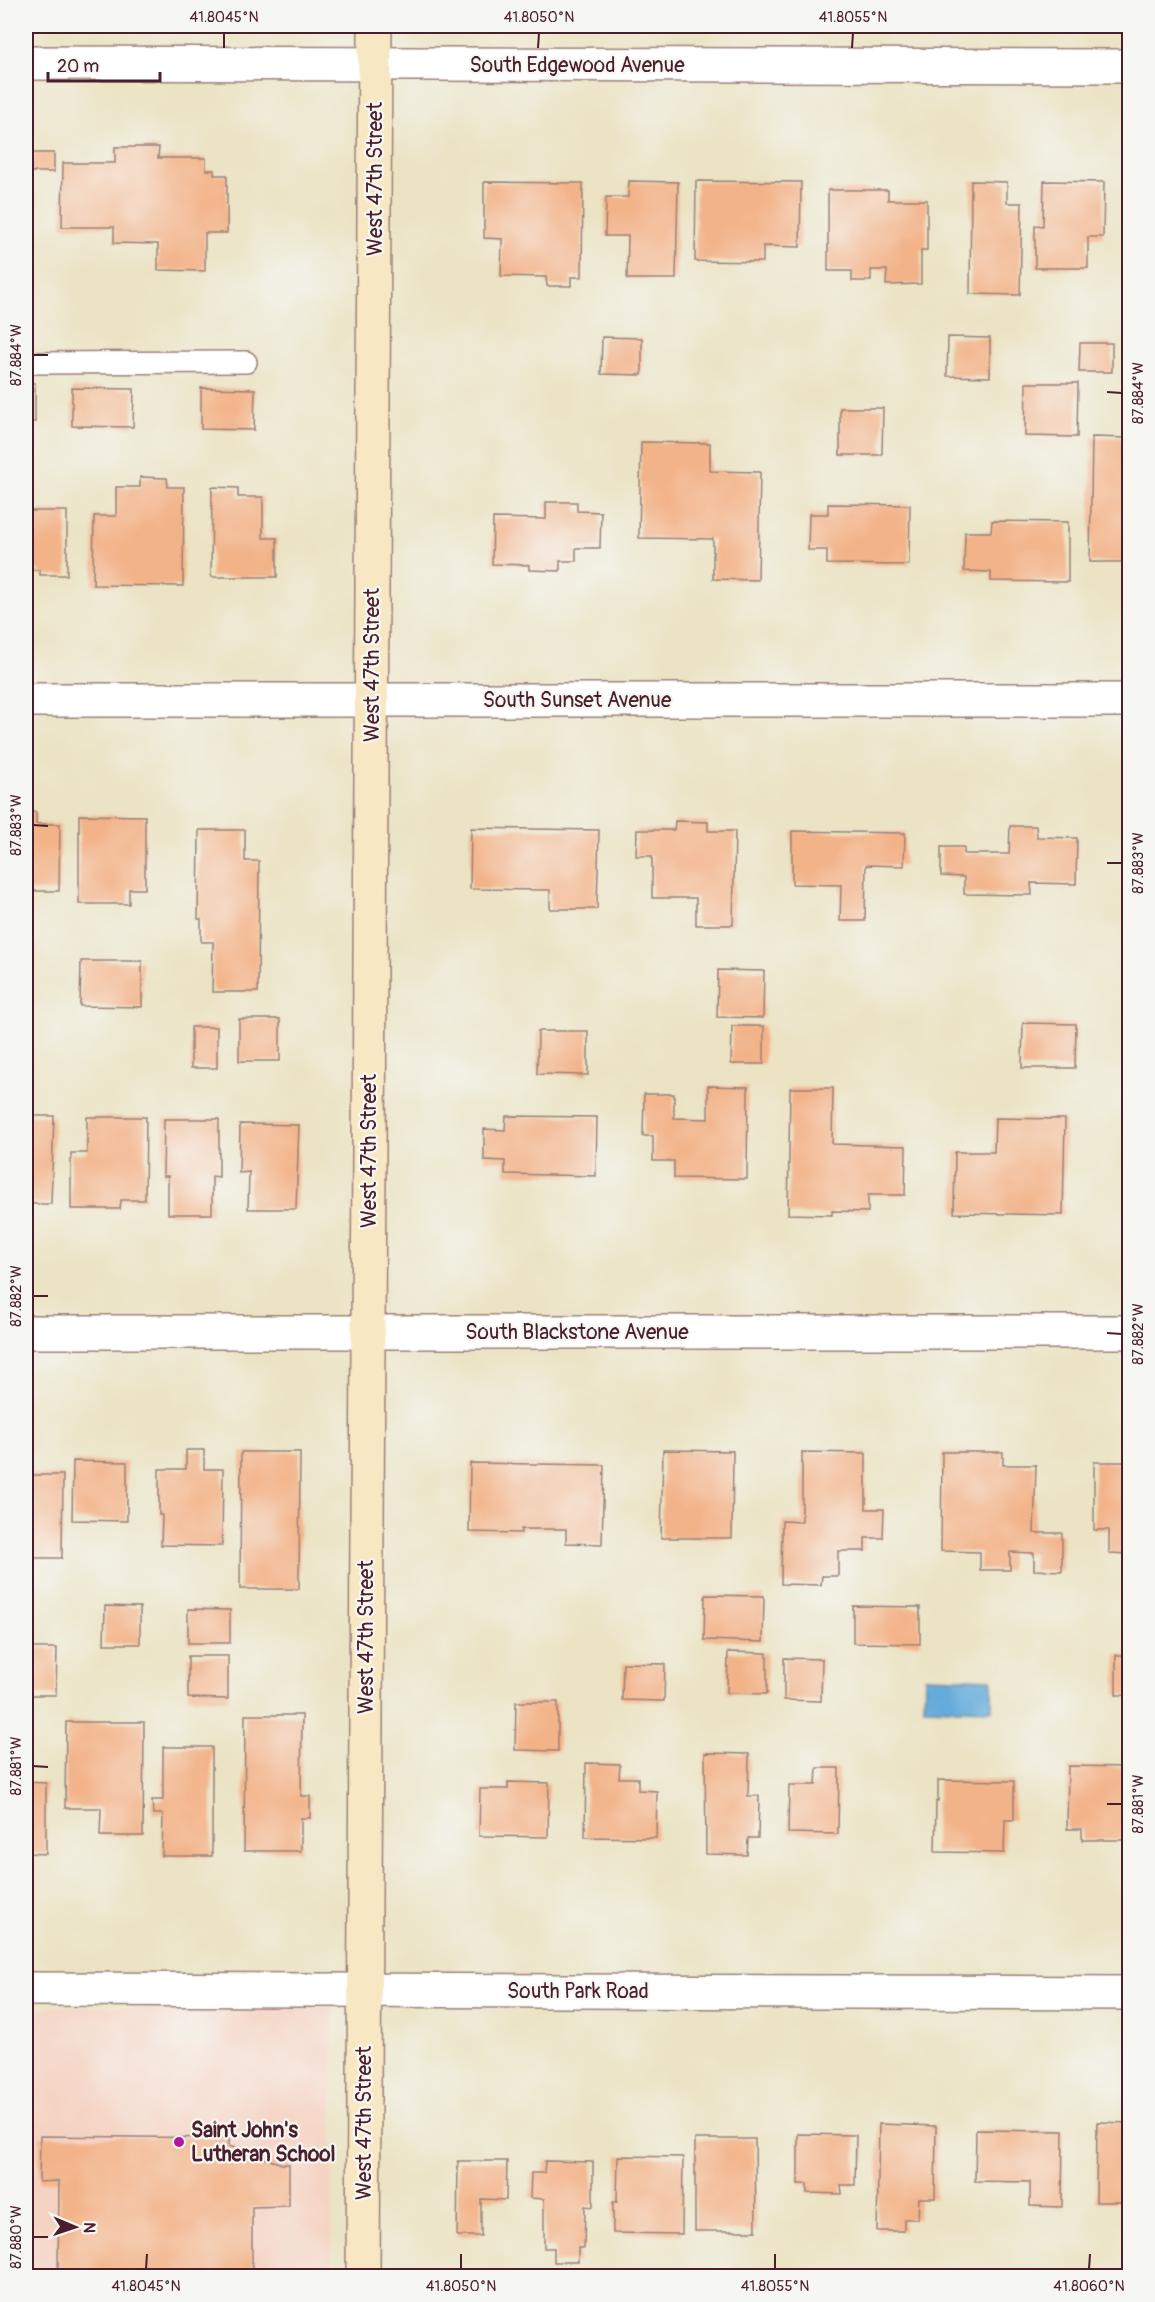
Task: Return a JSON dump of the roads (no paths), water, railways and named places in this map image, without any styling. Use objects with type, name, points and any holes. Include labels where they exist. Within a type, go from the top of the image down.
[{"type":"main road","name":"West 47th Street","points":[[363,2277],[375,26]]},
{"type":"street","name":"South Edgewood Avenue","points":[[26,63],[1130,66]]},
{"type":"street","name":"South Sunset Avenue","points":[[26,700],[1130,700]]},
{"type":"street","name":"South Blackstone Avenue","points":[[26,1332],[1130,1332]]},
{"type":"street","name":"South Park Road","points":[[26,1989],[1130,1992]]},
{"type":"lane","points":[[26,363],[246,362]]},
{"type":"water","points":[[925,1677],[992,1679],[992,1710],[924,1708]]},
{"type":"place","name":"Saint John's Lutheran School","points":[[179,2142]]}]
